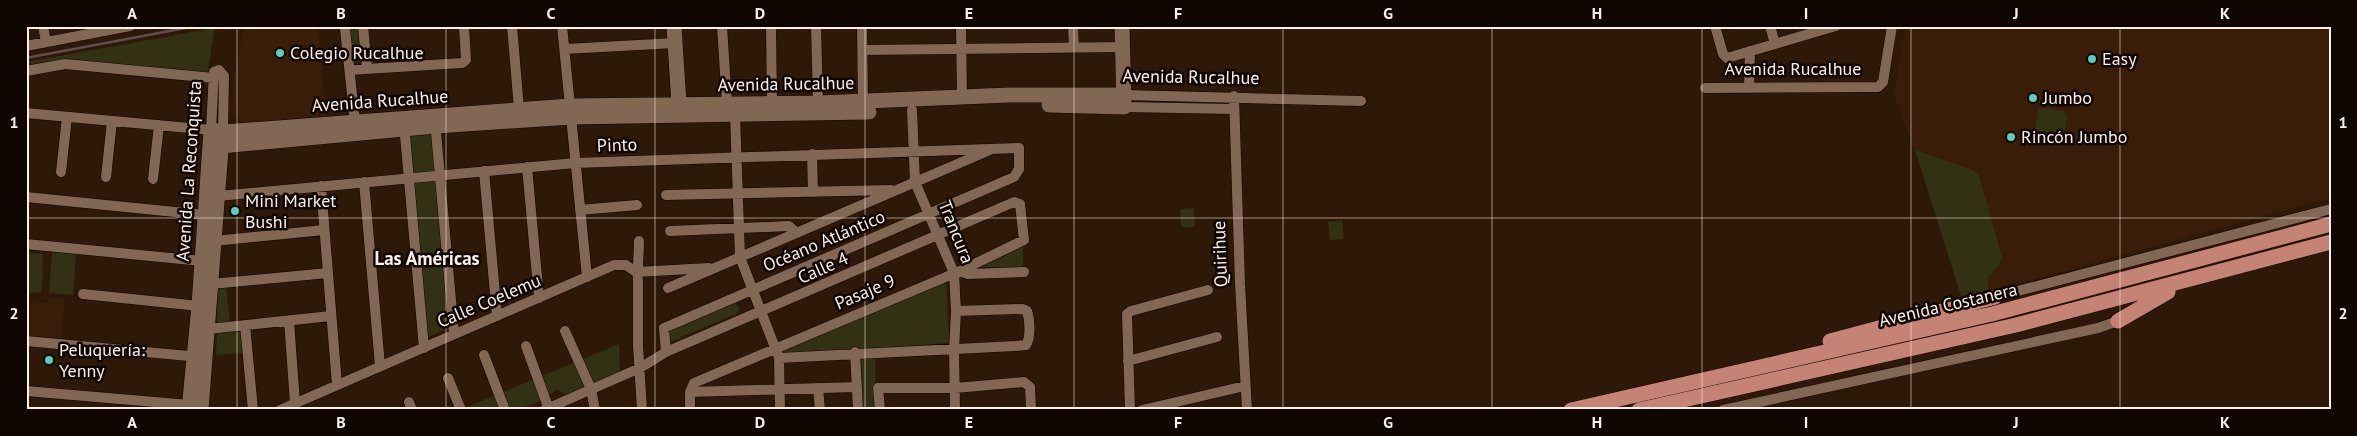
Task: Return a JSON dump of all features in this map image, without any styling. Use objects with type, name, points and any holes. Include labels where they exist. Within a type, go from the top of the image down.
[{"type":"main road","name":"Avenida Costanera","points":[[1571,410],[1992,314],[2331,224]]},
{"type":"main road","name":"Avenida Costanera","points":[[1639,410],[1997,330],[2331,242]]},
{"type":"main road","points":[[2118,321],[2163,294],[2196,278]]},
{"type":"main road","points":[[1749,368],[1841,338],[1995,297]]},
{"type":"street","points":[[43,26],[46,42]]},
{"type":"street","points":[[26,46],[92,30],[130,26]]},
{"type":"street","points":[[347,26],[345,29],[354,122]]},
{"type":"street","points":[[363,26],[368,69]]},
{"type":"street","points":[[350,70],[462,63],[466,60],[467,54],[464,26]]},
{"type":"street","points":[[512,26],[519,108]]},
{"type":"street","points":[[562,26],[587,277]]},
{"type":"street","points":[[674,26],[679,104]]},
{"type":"street","points":[[722,26],[737,157],[740,257],[777,353],[780,410]]},
{"type":"street","points":[[771,26],[772,104]]},
{"type":"street","points":[[816,26],[818,103]]},
{"type":"street","points":[[862,26],[863,102]]},
{"type":"street","points":[[961,26],[962,98]]},
{"type":"street","points":[[1073,26],[1074,47]]},
{"type":"street","points":[[1122,26],[1124,101]]},
{"type":"street","points":[[1715,26],[1726,57],[1775,44],[1821,28],[1836,26]]},
{"type":"street","points":[[1770,26],[1775,44]]},
{"type":"street","name":"Avenida Rucalhue","points":[[1705,88],[1881,85],[1892,26]]},
{"type":"street","points":[[565,49],[675,43]]},
{"type":"street","points":[[863,50],[1123,46]]},
{"type":"street","points":[[1749,88],[1750,51]]},
{"type":"street","name":"Avenida La Reconquista","points":[[26,72],[64,64],[214,78],[218,196],[208,329],[200,357]]},
{"type":"street","name":"Avenida Rucalhue","points":[[435,120],[519,108],[570,112],[1010,104],[1234,96],[1361,101]]},
{"type":"street","name":"Quirihue","points":[[1234,96],[1247,410]]},
{"type":"street","name":"Avenida Rucalhue","points":[[217,139],[435,120],[679,104],[731,109],[772,104],[863,102],[912,105],[962,98],[1124,101],[1234,109]]},
{"type":"street","name":"Trancura","points":[[912,105],[915,182],[937,236],[957,272],[954,350],[955,410]]},
{"type":"street","points":[[26,113],[159,125],[217,139]]},
{"type":"street","points":[[61,172],[67,117]]},
{"type":"street","points":[[435,120],[454,334]]},
{"type":"street","points":[[106,177],[112,121]]},
{"type":"street","name":"Avenida Rucalhue","points":[[217,139],[354,122],[403,123]]},
{"type":"street","points":[[403,123],[424,348]]},
{"type":"street","points":[[153,179],[159,125]]},
{"type":"street","name":"Avenida La Reconquista","points":[[197,408],[200,357],[199,306],[205,215],[217,139]]},
{"type":"street","points":[[668,288],[996,147]]},
{"type":"street","name":"Pinto","points":[[218,196],[575,162],[996,147],[1019,148],[1017,174]]},
{"type":"street","points":[[812,154],[813,192]]},
{"type":"street","points":[[527,167],[539,298]]},
{"type":"street","points":[[484,171],[497,316]]},
{"type":"street","name":"Océano Atlántico","points":[[666,352],[664,328],[1017,174]]},
{"type":"street","points":[[364,182],[380,366]]},
{"type":"street","points":[[321,186],[337,385]]},
{"type":"street","points":[[666,195],[897,190]]},
{"type":"street","points":[[26,197],[205,215]]},
{"type":"street","name":"Calle 4","points":[[640,368],[666,352],[1014,202],[1020,204]]},
{"type":"street","name":"Pasaje 9","points":[[690,392],[694,383],[777,353],[1024,240],[1020,204]]},
{"type":"street","points":[[580,210],[636,205]]},
{"type":"street","points":[[1995,297],[2331,209]]},
{"type":"street","points":[[670,231],[739,230],[789,226],[797,233]]},
{"type":"street","points":[[214,241],[324,230]]},
{"type":"street","points":[[639,241],[640,262],[636,272],[638,282],[642,410]]},
{"type":"street","points":[[26,244],[202,261]]},
{"type":"street","name":"Calle Coelemu","points":[[280,410],[618,264],[626,265],[636,272],[717,267]]},
{"type":"street","points":[[957,272],[968,274],[1024,272]]},
{"type":"street","points":[[211,284],[328,273]]},
{"type":"street","name":"Quirihue","points":[[1130,410],[1127,314],[1131,311],[1208,290]]},
{"type":"street","points":[[83,294],[199,306]]},
{"type":"street","points":[[777,353],[954,350],[1026,345],[1029,341],[1029,317],[1027,311],[1022,309],[956,311]]},
{"type":"street","points":[[208,329],[331,316]]},
{"type":"street","points":[[289,321],[295,403]]},
{"type":"street","points":[[1724,410],[2098,328],[2118,321]]},
{"type":"street","points":[[245,325],[253,410]]},
{"type":"street","points":[[565,330],[591,389],[595,410]]},
{"type":"street","points":[[1128,362],[1217,337]]},
{"type":"street","points":[[26,341],[200,357]]},
{"type":"street","points":[[526,346],[547,404],[546,409]]},
{"type":"street","points":[[855,352],[858,410]]},
{"type":"street","points":[[484,355],[505,410]]},
{"type":"street","points":[[546,409],[640,368]]},
{"type":"street","points":[[448,378],[461,410]]},
{"type":"street","points":[[880,410],[878,388],[955,388],[1024,382],[1030,387],[1031,410]]},
{"type":"street","points":[[1142,410],[1246,386]]},
{"type":"street","points":[[690,410],[690,392],[857,387]]},
{"type":"street","points":[[818,388],[820,410]]},
{"type":"street","points":[[26,391],[197,408]]},
{"type":"shaded area","name":"Colegio Rucalhue","points":[[263,26],[318,26],[326,116],[243,123],[232,114],[234,76],[243,31]]},
{"type":"shaded area","points":[[360,26],[363,62],[350,63],[347,31]]},
{"type":"shaded area","points":[[1906,26],[2331,26],[2331,198],[1962,299],[1915,150],[1894,95]]},
{"type":"shaded area","points":[[215,28],[206,82],[60,68],[26,72],[26,62]]},
{"type":"shaded area","points":[[2039,107],[2064,111],[2067,117],[2064,137],[2061,139],[2034,135]]},
{"type":"shaded area","points":[[434,132],[435,172],[411,173],[407,135]]},
{"type":"shaded area","points":[[1915,150],[1973,170],[1979,176],[2002,257],[1999,265],[1988,277],[1989,292],[1962,299]]},
{"type":"shaded area","points":[[434,178],[437,181],[452,326],[426,338],[412,184],[414,180]]},
{"type":"shaded area","points":[[1194,208],[1195,227],[1181,227],[1180,209]]},
{"type":"shaded area","points":[[1342,220],[1344,239],[1330,240],[1328,222]]},
{"type":"shaded area","points":[[1023,246],[1023,268],[982,267]]},
{"type":"shaded area","points":[[52,252],[76,254],[73,295],[49,293]]},
{"type":"shaded area","points":[[26,253],[43,254],[42,292],[26,293]]},
{"type":"shaded area","points":[[946,279],[949,343],[782,355],[778,353]]},
{"type":"shaded area","points":[[226,287],[230,324],[217,325],[218,288]]},
{"type":"shaded area","points":[[49,298],[65,299],[61,338],[28,335],[29,302],[48,303]]},
{"type":"shaded area","points":[[734,301],[740,309],[736,314],[670,342],[669,331]]},
{"type":"shaded area","points":[[239,330],[243,332],[245,353],[216,355],[217,332]]},
{"type":"shaded area","points":[[619,344],[620,374],[566,395],[557,389],[546,398],[523,408],[512,410],[460,410]]},
{"type":"shaded area","points":[[875,354],[876,410],[862,410],[861,355]]},
{"type":"waterway","points":[[26,58],[196,26]]},
{"type":"place","name":"Colegio Rucalhue","points":[[280,53]]},
{"type":"place","name":"Easy","points":[[2092,59]]},
{"type":"place","name":"Jumbo","points":[[2033,98]]},
{"type":"place","name":"Rincón Jumbo","points":[[2011,137]]},
{"type":"place","name":"Mini Market Bushi","points":[[235,211]]},
{"type":"place","name":"Peluquería: Yenny","points":[[49,360]]},
{"type":"district","name":"Las Américas","points":[[427,258]]}]
